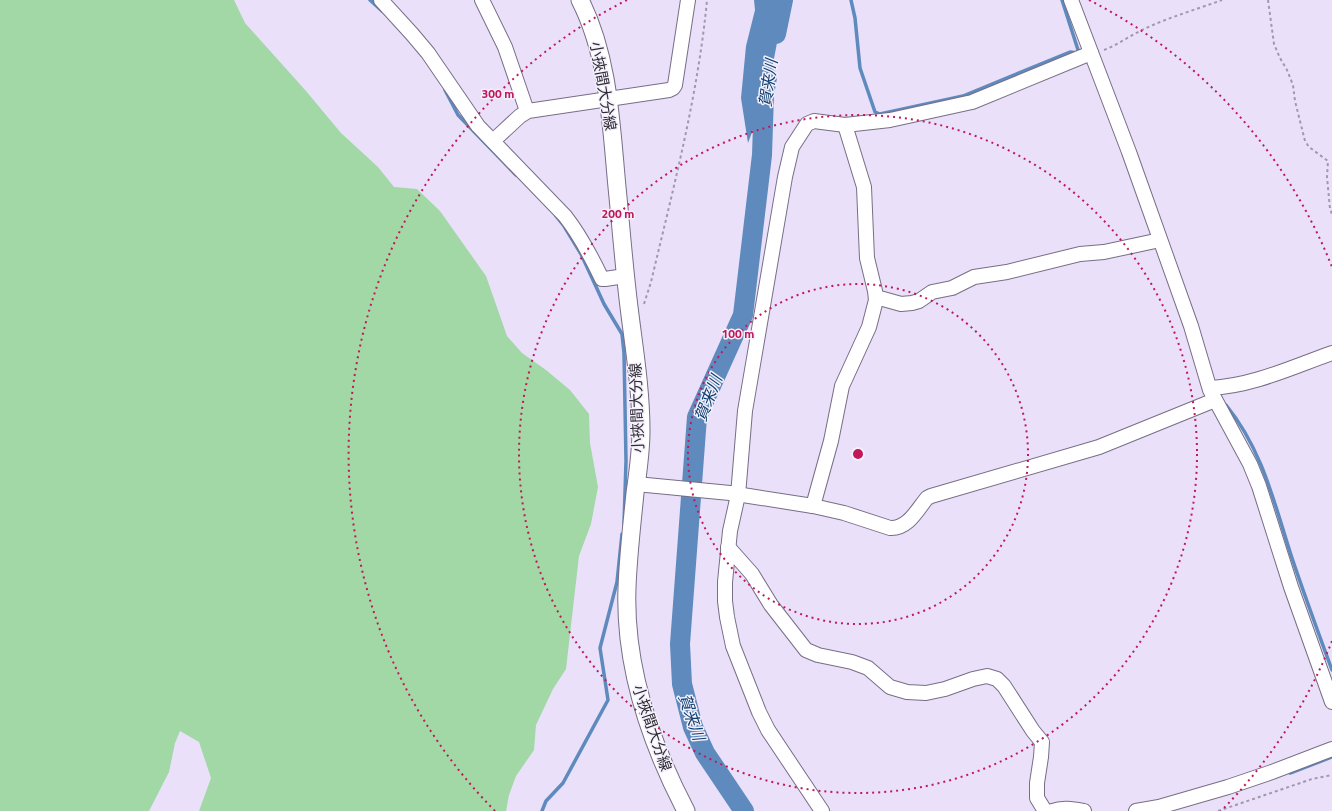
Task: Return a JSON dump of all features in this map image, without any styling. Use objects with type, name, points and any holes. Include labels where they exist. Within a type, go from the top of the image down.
[{"type":"main road","name":"小挾間大分線","points":[[580,0],[598,48],[608,99],[625,276],[640,401],[640,446],[644,484],[627,588],[627,621],[631,658],[637,688],[651,732],[665,768],[686,811]]},
{"type":"street","points":[[381,0],[428,53],[455,90],[469,114],[565,216],[587,249],[602,279],[625,276]]},
{"type":"street","points":[[482,0],[505,47],[527,111]]},
{"type":"street","points":[[493,141],[527,111],[669,90],[674,86],[688,0]]},
{"type":"street","points":[[1071,0],[1129,152],[1191,326],[1213,394],[1250,464],[1259,486],[1288,580],[1332,702]]},
{"type":"street","points":[[822,811],[768,730],[759,712],[733,646],[727,617],[725,582],[734,494],[745,411],[792,147],[807,124],[814,122],[844,125],[890,120],[972,102],[1091,53]]},
{"type":"street","points":[[813,506],[831,442],[842,386],[869,327],[874,313],[876,297],[867,258],[864,187],[844,125]]},
{"type":"street","points":[[876,297],[901,304],[912,304],[932,292],[952,288],[974,277],[1008,272],[1080,254],[1104,252],[1160,240]]},
{"type":"street","points":[[644,484],[734,494],[813,506],[829,509],[890,528],[896,528],[905,524],[931,496],[1099,447],[1213,394],[1222,388],[1256,381],[1332,353]]},
{"type":"street","points":[[728,547],[752,574],[771,605],[802,646],[812,653],[852,662],[868,668],[890,687],[907,692],[926,694],[972,679],[987,676],[997,679],[1004,686],[1033,732],[1042,742],[1037,783],[1037,798],[1045,811]]},
{"type":"street","points":[[1136,811],[1159,807],[1228,787],[1332,749]]},
{"type":"street","points":[[1052,811],[1060,808],[1084,811]]},
{"type":"path","points":[[642,308],[651,282],[691,111],[702,47],[707,0]]},
{"type":"path","points":[[1091,53],[1116,45],[1163,21],[1222,0]]},
{"type":"path","points":[[1268,0],[1274,44],[1293,85],[1295,101],[1305,141],[1308,147],[1328,161],[1327,177],[1330,209],[1332,214]]},
{"type":"path","points":[[1218,811],[1312,780],[1332,775]]},
{"type":"green space","points":[[0,0],[234,0],[245,23],[306,91],[341,133],[378,167],[394,187],[417,189],[440,211],[486,276],[507,336],[522,353],[570,390],[589,414],[590,443],[598,487],[591,524],[579,556],[566,669],[553,689],[536,725],[534,750],[516,776],[509,795],[506,811],[199,811],[211,778],[199,742],[180,731],[175,743],[169,772],[149,811],[0,811]]},
{"type":"water","points":[[754,0],[782,0],[780,27],[768,90],[748,143],[741,98],[746,46],[755,10]]},
{"type":"waterway","points":[[370,0],[382,11]]},
{"type":"waterway","name":"賀来川","points":[[776,34],[783,0]]},
{"type":"waterway","points":[[851,0],[855,18],[860,68],[875,112],[880,114],[963,96],[1070,52],[1078,53]]},
{"type":"waterway","points":[[1062,0],[1079,53]]},
{"type":"waterway","name":"賀来川","points":[[744,811],[705,753],[693,727],[682,684],[680,644],[697,417],[743,315],[762,155],[764,95],[767,77]]},
{"type":"waterway","points":[[445,90],[458,115],[516,175]]},
{"type":"waterway","points":[[556,216],[581,254],[604,304],[622,334],[624,353],[626,461],[624,524]]},
{"type":"waterway","points":[[1226,405],[1249,440],[1266,477],[1296,570],[1332,670]]},
{"type":"waterway","points":[[542,811],[546,801],[563,783],[608,700],[600,648],[617,582],[622,534]]},
{"type":"waterway","points":[[1290,773],[1332,757]]}]
